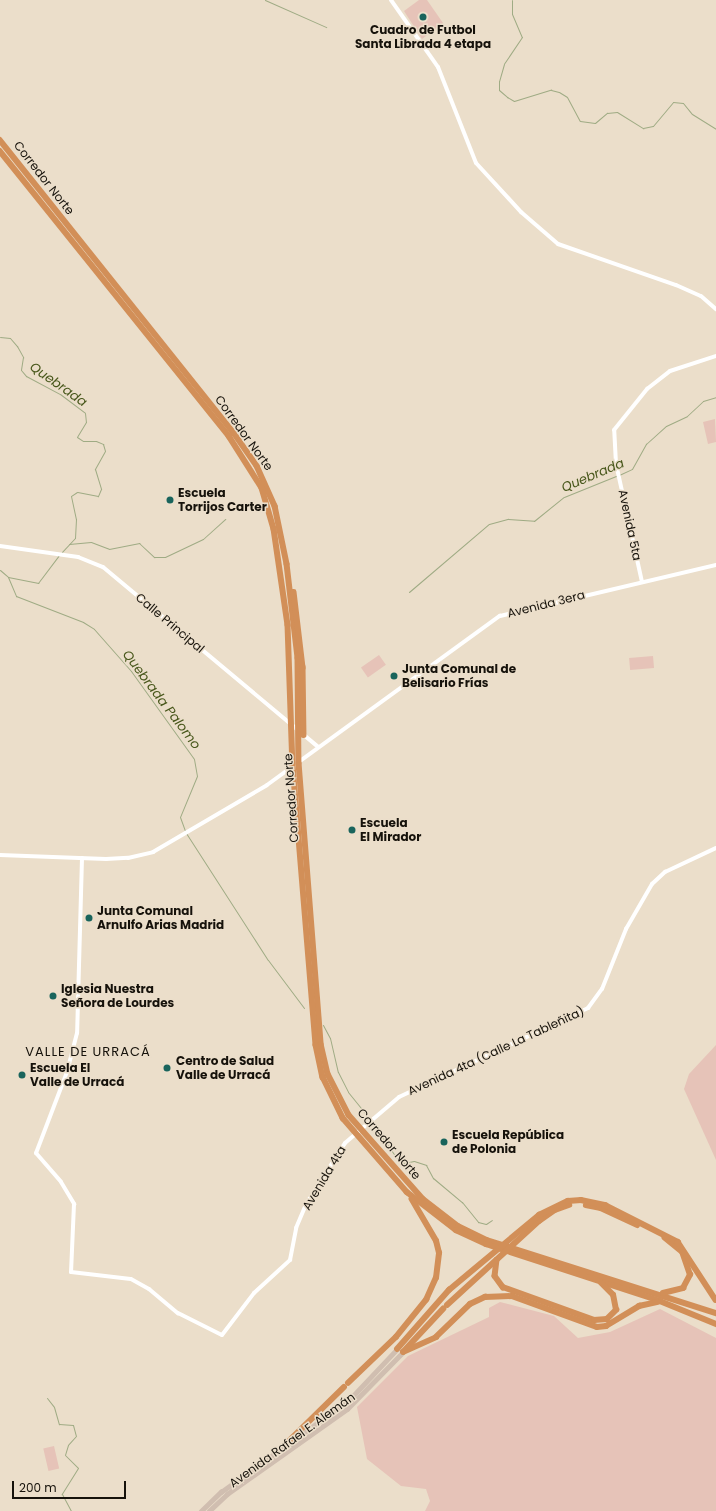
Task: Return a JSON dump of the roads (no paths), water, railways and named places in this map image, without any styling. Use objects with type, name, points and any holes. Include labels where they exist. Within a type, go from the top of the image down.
[{"type":"highway","name":"Corredor Norte","points":[[0,140],[142,324],[150,340],[253,469],[269,508],[279,564],[294,624],[292,715],[321,1044],[328,1074],[349,1115],[383,1156],[434,1208],[472,1236]]},
{"type":"highway","name":"Corredor Norte","points":[[0,151],[142,324],[154,334],[257,466],[275,506],[288,564],[294,624],[298,715],[298,789],[316,1045],[323,1077],[343,1118],[406,1192],[441,1221],[472,1236],[601,1283],[660,1302],[716,1324]]},
{"type":"highway","points":[[294,624],[303,667],[304,735]]},
{"type":"highway","points":[[286,1444],[396,1337],[426,1300],[436,1278],[439,1266],[436,1241],[406,1192]]},
{"type":"highway","points":[[397,1349],[448,1290],[539,1215],[568,1202],[605,1205],[678,1242],[716,1300]]},
{"type":"highway","points":[[403,1352],[445,1307],[498,1259],[555,1210],[573,1205],[592,1205],[668,1240],[682,1252],[689,1267],[688,1282],[677,1292],[658,1294]]},
{"type":"highway","points":[[498,1259],[495,1276],[503,1287],[601,1321],[613,1316],[617,1305],[613,1295],[601,1283]]},
{"type":"highway","name":"Corredor Norte","points":[[541,1261],[658,1294],[716,1313]]},
{"type":"highway","points":[[403,1352],[436,1337],[464,1309],[485,1297],[512,1296],[597,1327],[614,1323],[639,1306],[660,1302]]},
{"type":"main road","name":"Avenida Rafael E. Alemán","points":[[201,1511],[221,1492],[359,1392],[397,1349]]},
{"type":"main road","name":"Avenida Rafael E. Alemán","points":[[209,1511],[227,1494],[347,1408],[403,1352]]},
{"type":"street","points":[[391,0],[438,67],[476,163],[521,212],[558,244],[676,285],[701,296],[716,309]]},
{"type":"street","name":"Avenida 5ta","points":[[642,582],[617,471],[613,439],[623,416],[647,389],[670,371],[716,356]]},
{"type":"street","name":"Calle Principal","points":[[0,546],[62,554],[91,560],[103,567],[318,746]]},
{"type":"street","name":"Avenida 3era","points":[[0,855],[82,858],[137,857],[182,838],[267,785],[318,746],[500,616],[716,566]]},
{"type":"street","name":"Avenida 4ta (Calle La Tableñita)","points":[[368,1123],[399,1097],[588,1008],[602,988],[626,929],[652,884],[665,872],[716,848]]},
{"type":"street","name":"Avenida 4ta","points":[[82,858],[77,1033],[68,1068],[36,1153],[61,1182],[74,1204],[71,1272],[131,1279],[149,1289],[179,1314],[224,1334],[254,1293],[290,1260],[296,1228],[306,1204],[345,1143],[368,1123]]},
{"type":"waterway","points":[[265,0],[326,27]]},
{"type":"waterway","points":[[512,0],[512,14],[522,37],[504,64],[499,81],[499,90],[507,97],[514,101],[551,90],[559,92],[567,97],[580,121],[595,123],[607,113],[617,112],[643,128],[653,126],[673,102],[683,103],[692,114],[716,129]]},
{"type":"waterway","name":"Quebrada","points":[[0,337],[10,338],[17,346],[23,357],[21,370],[26,376],[60,394],[85,413],[86,422],[77,437],[83,441],[96,441],[103,444],[105,451],[95,469],[101,489],[98,496],[77,492],[71,496],[76,519],[75,538],[62,552]]},
{"type":"waterway","name":"Quebrada","points":[[619,475],[632,469],[646,444],[666,426],[687,416],[703,401],[716,397]]},
{"type":"waterway","name":"Quebrada","points":[[409,592],[489,524],[508,519],[534,521],[564,497],[616,476]]},
{"type":"waterway","name":"Quebrada","points":[[69,544],[91,542],[109,549],[139,543],[154,557],[165,557],[203,539],[225,519]]},
{"type":"waterway","name":"Quebrada","points":[[8,577],[38,583],[58,556]]},
{"type":"waterway","name":"Quebrada Palomo","points":[[0,570],[8,577],[16,596],[83,622],[94,629],[131,671],[194,759],[197,776],[180,817],[185,831]]},
{"type":"waterway","name":"Quebrada Palomo","points":[[186,833],[268,960],[304,1008]]},
{"type":"waterway","name":"Quebrada Palomo","points":[[323,1025],[330,1038],[338,1072],[348,1092],[365,1113]]},
{"type":"waterway","name":"Quebrada Palomo","points":[[375,1127],[397,1159],[404,1163],[414,1161],[426,1165],[433,1178],[462,1202],[478,1222],[486,1224],[492,1220]]},
{"type":"waterway","points":[[47,1398],[54,1407],[59,1424],[73,1425],[76,1436],[68,1445],[65,1455],[78,1468],[62,1494],[71,1511]]},
{"type":"place","name":"Cuadro de Futbol Santa Librada 4 etapa","points":[[423,17]]},
{"type":"place","name":"Escuela Torrijos Carter","points":[[170,500]]},
{"type":"place","name":"Junta Comunal de Belisario Frías","points":[[394,676]]},
{"type":"place","name":"Escuela El Mirador","points":[[352,830]]},
{"type":"place","name":"Junta Comunal Arnulfo Arias Madrid","points":[[89,918]]},
{"type":"place","name":"Iglesia Nuestra Señora de Lourdes","points":[[53,996]]},
{"type":"place","name":"Centro de Salud Valle de Urracá","points":[[167,1068]]},
{"type":"place","name":"Escuela El Valle de Urracá","points":[[22,1075]]},
{"type":"place","name":"Escuela República de Polonia","points":[[444,1142]]},
{"type":"district","name":"VALLE DE URRACÁ","points":[[88,1052]]}]
